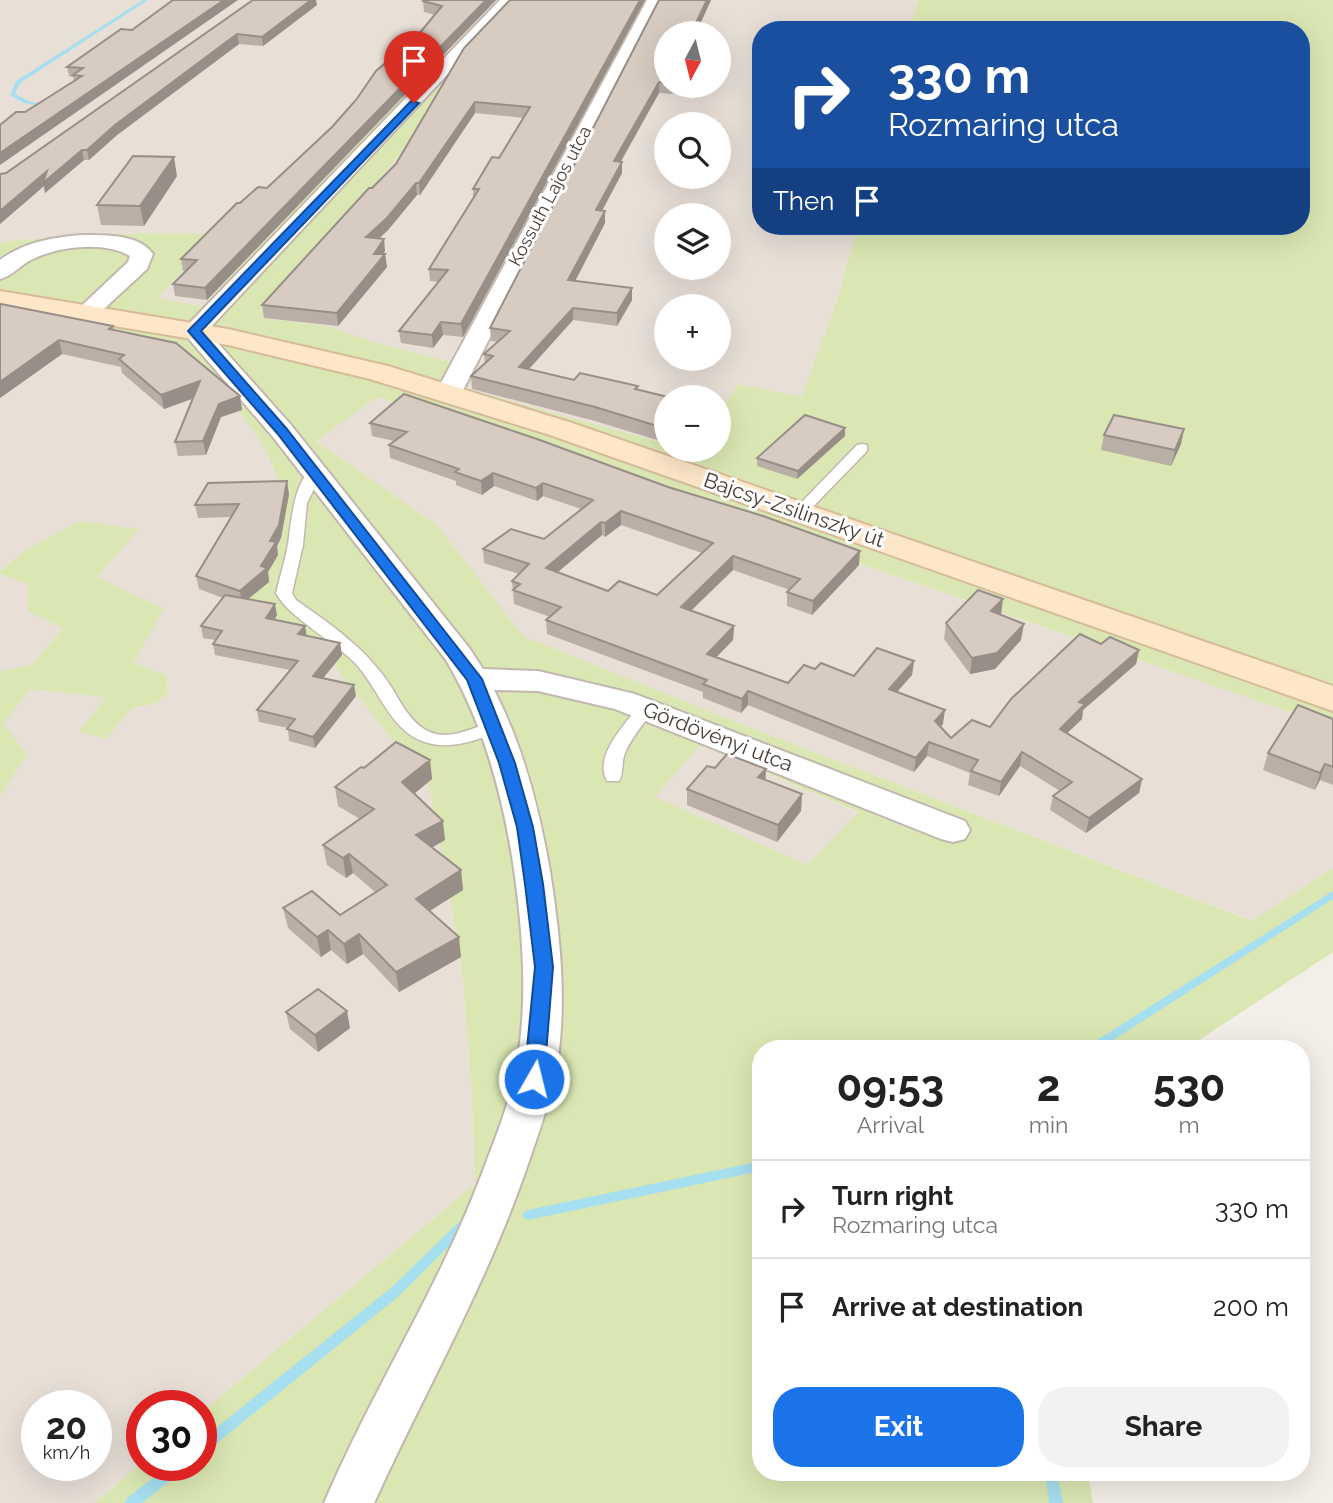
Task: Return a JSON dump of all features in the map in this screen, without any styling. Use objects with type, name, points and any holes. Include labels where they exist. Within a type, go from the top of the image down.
[{"type":"main road","name":"Bajcsy-Zsilinszky út","points":[[0,299],[194,331],[322,357],[448,394],[561,429],[1333,699]]},
{"type":"street","points":[[349,1503],[496,1200],[521,1125],[538,1055],[544,967],[525,827],[494,727],[475,679],[282,430],[194,331],[509,0]]},
{"type":"street","name":"Kossuth Lajos utca","points":[[448,394],[654,0]]},
{"type":"street","points":[[0,272],[23,255],[63,244],[123,243],[142,254],[139,264],[86,313]]},
{"type":"street","name":"Gördövényi utca","points":[[475,679],[537,681],[646,708],[953,830]]},
{"type":"lane","points":[[800,512],[862,448]]},
{"type":"lane","points":[[315,473],[300,503],[295,545],[284,593],[289,603],[348,647],[371,671],[412,727],[421,734],[441,740],[456,739],[494,727]]},
{"type":"lane","points":[[613,776],[611,766],[615,753],[646,708]]},
{"type":"shaded area","points":[[0,0],[918,0],[912,21],[752,21],[752,235],[855,235],[837,300],[802,398],[738,384],[731,395],[731,385],[654,385],[654,440],[466,389],[476,369],[377,343],[326,326],[261,318],[454,91],[411,87],[201,307],[156,299],[219,235],[144,233],[0,243]]},
{"type":"shaded area","points":[[0,313],[182,357],[243,416],[264,447],[288,501],[271,568],[245,606],[330,660],[429,787],[461,958],[471,1081],[475,1184],[217,1400],[217,1390],[126,1390],[126,1476],[94,1503],[0,1503],[0,797],[27,754],[2,724],[30,689],[107,697],[79,732],[106,739],[132,708],[157,703],[168,693],[167,675],[132,663],[97,577],[138,530],[23,552],[0,571]]},
{"type":"shaded area","points":[[376,397],[1333,727],[1333,868],[1253,921],[734,721],[522,636],[437,525],[316,441]]},
{"type":"shaded area","points":[[0,574],[28,584],[63,628],[32,665],[0,671]]},
{"type":"shaded area","points":[[700,745],[859,813],[806,866],[654,797]]},
{"type":"green space","points":[[918,0],[1333,0],[1333,727],[377,397],[316,441],[437,525],[523,636],[734,721],[1252,921],[1333,868],[1333,952],[1199,1040],[752,1040],[752,1481],[1089,1481],[1093,1503],[94,1503],[126,1476],[126,1481],[217,1481],[217,1400],[475,1184],[471,1081],[461,958],[429,787],[330,660],[245,606],[271,568],[288,501],[264,447],[243,416],[182,357],[0,313],[0,243],[144,233],[220,234],[157,298],[201,307],[411,87],[455,90],[262,318],[326,326],[377,343],[477,369],[467,389],[654,440],[654,462],[731,462],[731,395],[738,384],[802,397],[837,300],[855,235],[1310,235],[1310,21],[912,21]],"holes":[[[700,745],[858,812],[807,865],[655,797]]]},
{"type":"green space","points":[[79,521],[139,529],[97,577],[164,609],[133,663],[167,675],[168,693],[157,703],[132,708],[106,739],[79,732],[106,697],[30,689],[3,724],[27,754],[0,797],[0,671],[32,665],[63,628],[28,611],[28,584],[0,574],[0,571],[23,552]]},
{"type":"building","points":[[173,0],[224,0],[0,153],[0,125],[16,112],[25,112],[82,76],[73,75],[83,68],[67,67],[121,29],[132,30]]},
{"type":"building","points":[[253,0],[311,0],[262,37],[237,34],[115,125],[87,150],[82,150],[43,183],[47,171],[0,211],[0,174],[6,173]]},
{"type":"building","points":[[424,0],[486,0],[205,288],[173,284],[197,260],[181,259],[237,203],[258,187],[267,188],[332,127],[356,100],[376,71],[418,35],[442,6]]},
{"type":"building","points":[[510,0],[640,0],[461,324],[441,322],[432,335],[399,331],[448,270],[429,269],[479,189],[473,189],[492,157],[499,158],[530,107],[475,102],[419,183],[416,183],[387,218],[366,237],[384,239],[374,254],[385,254],[337,313],[262,305],[369,188],[396,164],[464,48]]},
{"type":"building","points":[[659,0],[707,0],[697,21],[654,21],[654,91],[614,161],[622,162],[596,210],[605,211],[568,280],[632,288],[617,313],[573,308],[519,367],[574,380],[580,373],[638,386],[635,389],[654,394],[654,425],[595,407],[471,376],[493,356],[484,354],[510,331],[490,328]]},
{"type":"building","points":[[133,156],[174,157],[140,206],[97,205]]},
{"type":"building","points":[[1,304],[113,326],[109,329],[176,343],[240,396],[219,404],[203,441],[175,442],[200,381],[161,395],[119,359],[124,355],[59,340],[0,382]]},
{"type":"building","points":[[404,394],[860,551],[813,601],[787,592],[800,579],[733,556],[681,607],[734,626],[707,654],[788,683],[804,665],[815,669],[821,663],[854,676],[877,648],[914,661],[889,689],[945,710],[935,721],[951,738],[972,720],[990,727],[1011,699],[1080,634],[1101,644],[1110,637],[1139,650],[1079,702],[1085,704],[1060,729],[1142,779],[1089,818],[1053,796],[1072,782],[1022,752],[1001,782],[971,771],[978,760],[929,742],[916,758],[748,691],[742,699],[703,684],[707,680],[546,620],[561,607],[513,590],[520,584],[512,581],[529,564],[483,549],[511,529],[544,539],[593,500],[543,483],[536,488],[493,473],[481,481],[455,472],[459,469],[389,445],[407,432],[370,423]],"holes":[[[621,511],[713,543],[657,595],[619,581],[608,591],[546,568],[601,522],[605,523]]]},
{"type":"building","points":[[805,415],[845,428],[798,471],[757,458]]},
{"type":"building","points":[[1114,415],[1184,429],[1175,450],[1104,435]]},
{"type":"building","points":[[287,481],[279,525],[270,541],[276,542],[261,566],[267,568],[240,591],[196,576],[239,504],[195,505],[208,483]]},
{"type":"building","points":[[978,590],[1003,599],[991,611],[1024,624],[997,653],[972,658],[946,623]]},
{"type":"building","points":[[225,595],[275,604],[266,618],[305,626],[298,634],[340,643],[313,676],[354,685],[313,737],[287,729],[295,719],[257,710],[298,661],[213,644],[222,631],[201,626]]},
{"type":"building","points":[[1298,705],[1333,719],[1333,767],[1325,764],[1320,773],[1268,753]]},
{"type":"building","points":[[396,742],[430,760],[402,782],[443,821],[416,835],[461,870],[416,899],[459,937],[396,972],[359,934],[344,944],[328,930],[317,937],[283,908],[312,891],[340,915],[387,885],[349,854],[343,858],[323,845],[374,809],[335,787]]},
{"type":"building","points":[[727,754],[766,769],[758,777],[802,794],[778,825],[687,789],[707,766],[715,768]]},
{"type":"building","points":[[318,989],[347,1011],[315,1035],[286,1012]]},
{"type":"waterway","points":[[49,107],[26,102],[12,94],[18,82],[146,0]]},
{"type":"waterway","points":[[1105,1040],[1333,894]]},
{"type":"waterway","points":[[528,1215],[752,1168]]},
{"type":"waterway","points":[[217,1435],[395,1292],[466,1222]]},
{"type":"waterway","points":[[132,1503],[160,1481]]},
{"type":"waterway","points":[[1052,1481],[1056,1503]]},
{"type":"route","points":[[414,103],[194,331],[282,430],[475,679],[507,763],[525,827],[534,884],[544,967],[534,1079]]}]
